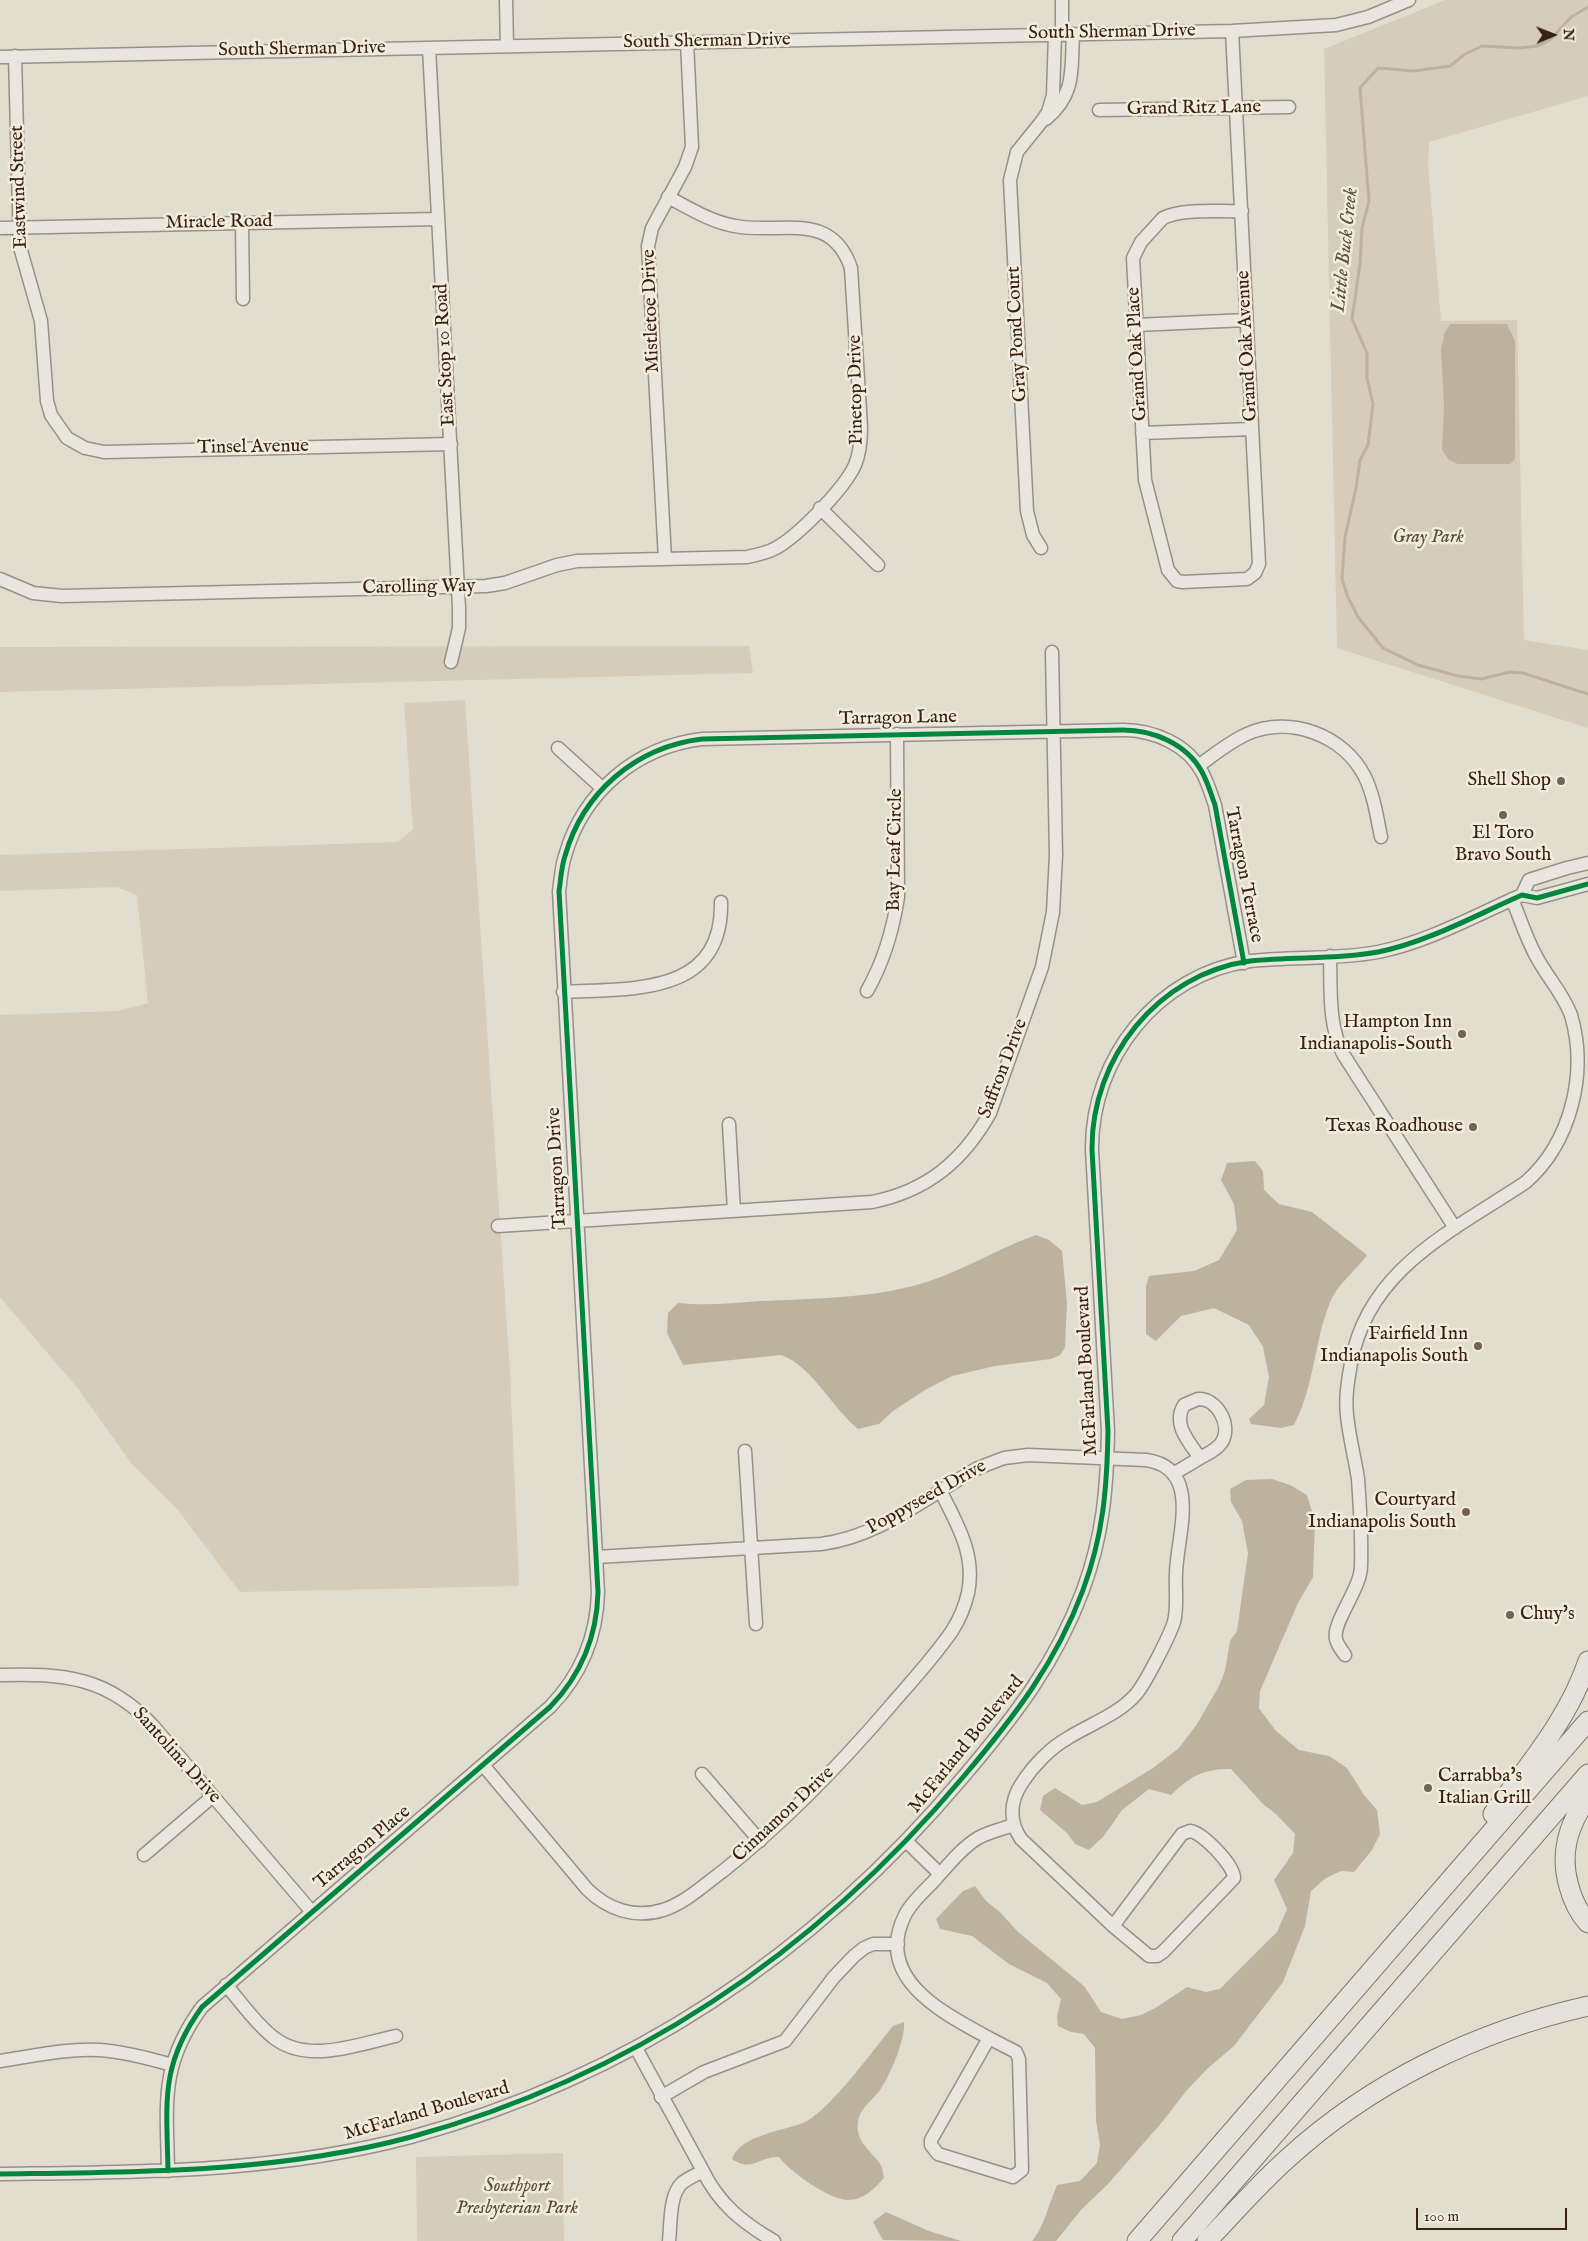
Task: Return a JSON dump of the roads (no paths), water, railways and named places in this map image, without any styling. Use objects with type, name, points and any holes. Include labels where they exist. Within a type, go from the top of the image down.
[{"type":"highway","points":[[1430,1903],[1550,1738],[1568,1707],[1588,1661]]},
{"type":"highway","points":[[1137,2241],[1588,1721]]},
{"type":"highway","points":[[1182,2241],[1588,1774]]},
{"type":"highway","points":[[1588,1796],[1575,1818],[1565,1853],[1569,1886],[1578,1910],[1588,1923]]},
{"type":"highway","points":[[1207,2241],[1287,2159],[1364,2100],[1415,2069],[1460,2048],[1524,2023],[1588,2006]]},
{"type":"street","points":[[506,0],[507,46]]},
{"type":"street","points":[[1062,0],[1063,34]]},
{"type":"street","name":"South Sherman Drive","points":[[0,57],[1232,31],[1336,25],[1368,17],[1409,0]]},
{"type":"street","name":"Grand Oak Avenue","points":[[1172,576],[1183,582],[1247,579],[1256,573],[1259,558],[1232,31]]},
{"type":"street","name":"Gray Pond Court","points":[[1038,126],[1058,108],[1067,94],[1071,75],[1063,34]]},
{"type":"street","name":"Gray Pond Court","points":[[1041,548],[1033,535],[1027,511],[1010,182],[1013,163],[1018,152],[1048,112],[1053,95],[1063,34]]},
{"type":"street","name":"Mistletoe Drive","points":[[665,559],[648,246],[652,228],[685,167],[692,147],[687,42]]},
{"type":"street","name":"East Stop 10 Road","points":[[429,48],[458,587],[459,628],[451,662]]},
{"type":"street","name":"Eastwind Street","points":[[15,56],[21,253],[42,330],[47,401],[51,415],[61,431]]},
{"type":"street","name":"Grand Ritz Lane","points":[[1099,110],[1289,107]]},
{"type":"street","name":"Pinetop Drive","points":[[668,197],[727,225],[745,228],[799,227],[811,229],[830,238],[848,260],[854,282],[861,436],[855,464],[846,481],[820,508]]},
{"type":"street","name":"Grand Oak Place","points":[[1172,576],[1166,563],[1146,489],[1133,258],[1141,242],[1163,218],[1173,214],[1242,212]]},
{"type":"street","name":"Miracle Road","points":[[0,228],[438,219]]},
{"type":"street","points":[[242,223],[243,299]]},
{"type":"street","points":[[1136,325],[1246,320]]},
{"type":"street","points":[[1142,433],[1252,429]]},
{"type":"street","name":"Tinsel Avenue","points":[[61,431],[77,445],[100,452],[451,444]]},
{"type":"street","points":[[820,508],[878,565]]},
{"type":"street","name":"Carolling Way","points":[[0,579],[33,593],[62,596],[458,587],[505,583],[557,565],[577,561],[747,557],[765,553],[786,542],[820,508]]},
{"type":"street","name":"Saffron Drive","points":[[498,1226],[862,1204],[916,1188],[943,1170],[967,1148],[979,1133],[990,1113],[1033,994],[1049,935],[1056,861],[1052,652]]},
{"type":"street","points":[[1198,766],[1239,738],[1261,730],[1294,728],[1320,735],[1347,753],[1364,775],[1372,797],[1381,837]]},
{"type":"street","name":"Tarragon Lane","points":[[602,788],[616,775],[639,759],[661,749],[688,741],[717,738],[1128,730],[1147,732],[1173,744],[1198,766]]},
{"type":"street","name":"Bay Leaf Circle","points":[[867,991],[878,970],[892,930],[898,897],[897,734]]},
{"type":"street","points":[[558,748],[602,788]]},
{"type":"street","name":"Tarragon Terrace","points":[[1198,766],[1207,781],[1216,805],[1244,962]]},
{"type":"street","name":"Tarragon Drive","points":[[596,1557],[559,908],[562,867],[576,827],[590,803],[602,788]]},
{"type":"street","name":"McFarland Boulevard","points":[[1518,897],[1529,880],[1588,863]]},
{"type":"street","name":"McFarland Boulevard","points":[[0,2174],[168,2172],[226,2168],[293,2161],[410,2137],[530,2098],[590,2072],[636,2048],[727,1993],[787,1949],[845,1901],[906,1841],[941,1803],[1016,1714],[1035,1687],[1060,1642],[1083,1590],[1100,1533],[1105,1505],[1108,1458],[1092,1150],[1098,1099],[1107,1073],[1120,1048],[1149,1012],[1171,994],[1194,979],[1221,968],[1244,962],[1364,954],[1405,944],[1518,897],[1537,898],[1588,884]]},
{"type":"street","points":[[1345,1655],[1336,1640],[1335,1630],[1358,1586],[1362,1567],[1358,1479],[1347,1417],[1346,1398],[1353,1352],[1362,1326],[1385,1287],[1398,1271],[1419,1253],[1526,1182],[1536,1172],[1551,1155],[1565,1131],[1575,1105],[1580,1063],[1572,1017],[1561,992],[1537,958],[1518,897]]},
{"type":"street","points":[[564,992],[656,986],[686,974],[696,965],[713,943],[720,921],[721,902]]},
{"type":"street","points":[[1330,956],[1332,1021],[1336,1040],[1455,1228]]},
{"type":"street","points":[[729,1124],[734,1211]]},
{"type":"street","points":[[1113,1926],[1184,1832],[1199,1833],[1233,1870],[1232,1882],[1160,1955],[1154,1957],[1145,1954],[1113,1926],[1026,1844],[1016,1832],[1012,1815],[1012,1804],[1015,1793],[1022,1782],[1058,1745],[1116,1710],[1134,1696],[1145,1680],[1172,1628],[1176,1610],[1176,1572],[1184,1504],[1180,1484],[1173,1474],[1200,1458],[1220,1444],[1225,1432],[1224,1421],[1214,1403],[1202,1398],[1195,1399],[1186,1404],[1180,1412],[1179,1418],[1184,1433],[1200,1458]]},
{"type":"street","points":[[746,1451],[756,1624]]},
{"type":"street","name":"Poppyseed Drive","points":[[596,1557],[830,1542],[859,1535],[881,1525],[978,1468],[1009,1458],[1038,1455],[1150,1460],[1165,1467],[1173,1474]]},
{"type":"street","name":"Cinnamon Drive","points":[[483,1765],[594,1896],[621,1911],[635,1913],[650,1913],[674,1906],[760,1841],[848,1755],[940,1647],[960,1616],[968,1594],[970,1561],[963,1533],[940,1490]]},
{"type":"street","name":"Tarragon Place","points":[[168,2172],[166,2092],[176,2053],[195,2018],[206,2003],[226,1985],[550,1707],[568,1686],[583,1662],[595,1627],[598,1609],[596,1557]]},
{"type":"street","name":"Santolina Drive","points":[[0,1675],[61,1676],[88,1682],[130,1704],[148,1720],[311,1911]]},
{"type":"street","points":[[702,1774],[760,1841]]},
{"type":"street","points":[[144,1855],[213,1796]]},
{"type":"street","points":[[989,2038],[932,2140],[931,2145],[938,2154],[1014,2177],[1022,2170],[1020,2059],[1016,2052],[944,2013],[919,1994],[902,1969],[898,1944],[905,1915],[912,1903],[940,1874],[976,1840],[1014,1825]]},
{"type":"street","points":[[906,1841],[940,1874]]},
{"type":"street","points":[[661,2097],[704,2072],[785,2040],[834,1977],[854,1956],[873,1944],[898,1944]]},
{"type":"street","points":[[226,1985],[272,2037],[297,2049],[321,2051],[396,2036]]},
{"type":"street","points":[[636,2048],[661,2097],[720,2199],[748,2225],[774,2241]]},
{"type":"street","points":[[0,2061],[63,2051],[96,2050],[134,2055],[172,2065]]},
{"type":"street","points":[[669,2241],[674,2196],[677,2188],[686,2180],[703,2171]]},
{"type":"waterway","name":"Little Buck Creek","points":[[1588,7],[1571,17],[1550,40],[1538,46],[1519,48],[1482,46],[1465,54],[1450,66],[1414,71],[1378,68],[1360,88],[1369,201],[1362,228],[1360,264],[1352,319],[1367,353],[1367,378],[1373,404],[1368,445],[1360,460],[1345,537],[1342,579],[1347,595],[1358,617],[1383,648],[1418,665],[1458,676],[1481,679],[1510,672],[1523,673],[1588,694]]},
{"type":"place","name":"Shell Shop","points":[[1561,781]]},
{"type":"place","name":"El Toro Bravo South","points":[[1503,815]]},
{"type":"place","name":"Hampton Inn Indianapolis-South","points":[[1462,1034]]},
{"type":"place","name":"Texas Roadhouse","points":[[1473,1127]]},
{"type":"place","name":"Fairfield Inn Indianapolis South","points":[[1478,1346]]},
{"type":"place","name":"Courtyard Indianapolis South","points":[[1466,1512]]},
{"type":"place","name":"Chuy's","points":[[1510,1615]]},
{"type":"place","name":"Carrabba's Italian Grill","points":[[1428,1788]]},
{"type":"park label","name":"Gray Park","points":[[1428,538]]},
{"type":"park label","name":"Southport Presbyterian Park","points":[[517,2198]]}]
